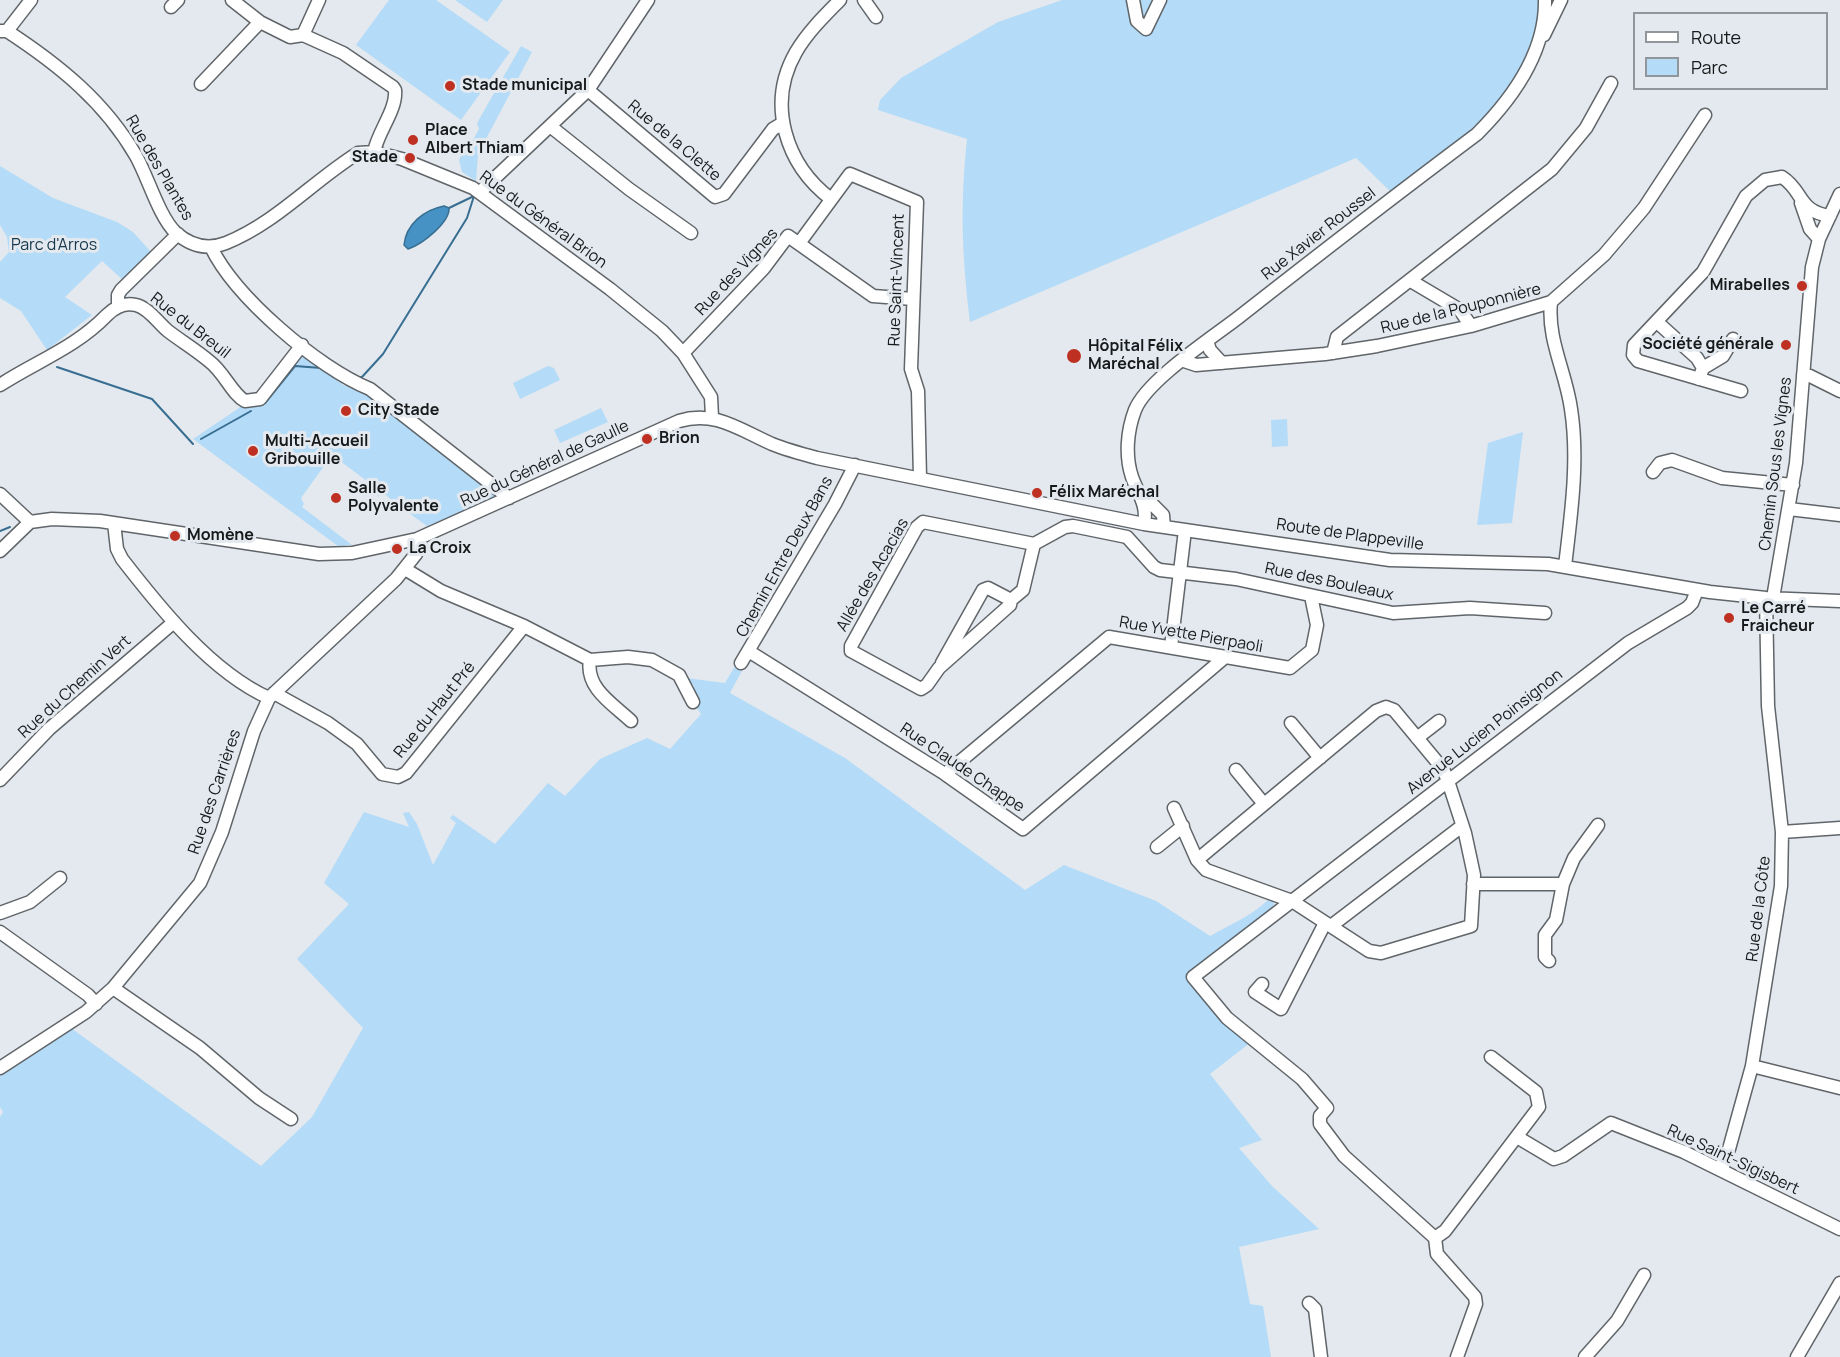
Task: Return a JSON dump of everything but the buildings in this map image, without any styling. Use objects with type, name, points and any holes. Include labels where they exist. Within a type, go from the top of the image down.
[{"type":"street","points":[[3,31],[31,0]]},
{"type":"street","points":[[232,0],[260,22],[290,37],[303,35],[343,53],[395,90],[395,99],[376,138],[374,152],[358,153],[255,229],[211,247],[222,268],[238,290],[302,345],[346,379],[369,389],[509,498]]},
{"type":"street","points":[[303,35],[319,0]]},
{"type":"street","points":[[480,192],[588,90],[648,0]]},
{"type":"street","points":[[831,199],[816,187],[790,150],[783,123],[784,84],[795,53],[840,0]]},
{"type":"street","points":[[864,0],[876,17]]},
{"type":"street","points":[[1132,0],[1137,21],[1146,29],[1153,20],[1160,0]]},
{"type":"street","name":"Rue Xavier Roussel","points":[[1144,524],[1145,511],[1140,492],[1132,478],[1128,445],[1131,422],[1144,394],[1207,341],[1477,134],[1502,106],[1523,76],[1537,46],[1545,0]]},
{"type":"street","points":[[1537,46],[1561,0]]},
{"type":"street","points":[[201,84],[260,22]]},
{"type":"street","name":"Rue des Plantes","points":[[3,31],[69,75],[107,113],[135,154],[171,227],[178,234],[201,247],[211,247]]},
{"type":"street","points":[[1333,353],[1337,337],[1552,169],[1586,128],[1611,82]]},
{"type":"street","name":"Rue de la Clette","points":[[588,90],[715,197],[724,194],[773,129],[783,123]]},
{"type":"street","points":[[1551,302],[1604,255],[1644,208],[1705,115]]},
{"type":"street","points":[[550,126],[629,189],[691,233]]},
{"type":"street","name":"Rue du Général Brion","points":[[374,152],[402,159],[480,192],[642,314],[683,353],[711,397],[712,417]]},
{"type":"street","name":"Rue Saint-Vincent","points":[[800,242],[850,174],[917,202],[911,369],[918,391],[920,478]]},
{"type":"street","points":[[1741,391],[1701,374],[1635,359],[1634,345],[1703,272],[1746,196],[1755,186],[1765,180],[1782,177],[1790,182],[1801,202],[1813,235],[1819,239]]},
{"type":"street","name":"Chemin Sous les Vignes","points":[[1769,598],[1793,485],[1809,286],[1819,239],[1840,194]]},
{"type":"street","points":[[1801,202],[1811,211],[1830,216]]},
{"type":"street","points":[[0,385],[34,363],[62,353],[92,330],[118,306],[118,295],[121,290],[178,234]]},
{"type":"street","name":"Rue des Vignes","points":[[683,353],[764,268],[788,236],[800,242],[873,296],[913,299]]},
{"type":"street","points":[[1410,281],[1460,310],[1471,326]]},
{"type":"street","name":"Rue de la Pouponnière","points":[[1184,360],[1196,365],[1349,351],[1471,326],[1551,302],[1551,334],[1566,382],[1573,421],[1572,491],[1565,566]]},
{"type":"street","name":"Rue du Breuil","points":[[118,306],[130,304],[143,308],[170,332],[222,371],[236,394],[245,401],[260,399],[302,345]]},
{"type":"street","points":[[1657,322],[1697,358],[1701,374]]},
{"type":"street","points":[[1348,330],[1349,351]]},
{"type":"street","points":[[1701,374],[1723,356],[1733,339]]},
{"type":"street","points":[[1207,341],[1210,350],[1222,363]]},
{"type":"street","points":[[1803,375],[1810,376],[1840,391]]},
{"type":"street","name":"Rue du Général de Gaulle","points":[[30,522],[74,519],[150,528],[319,554],[352,553],[417,539],[679,420],[701,416],[712,417],[799,453],[965,488]]},
{"type":"street","points":[[1653,472],[1660,463],[1672,460],[1722,478],[1793,485]]},
{"type":"street","name":"Chemin Entre Deux Bans","points":[[741,663],[750,652],[855,465]]},
{"type":"street","name":"Route de Plappeville","points":[[965,488],[1144,524],[1390,560],[1531,563],[1565,566],[1697,590],[1769,598],[1840,601]]},
{"type":"street","name":"Rue Xavier Roussel","points":[[1140,492],[1163,515],[1164,527]]},
{"type":"street","points":[[0,494],[30,522],[0,551]]},
{"type":"street","points":[[1789,509],[1840,515]]},
{"type":"street","name":"Allée des Acacias","points":[[939,668],[1010,605],[1011,600],[1023,590],[1034,544],[931,522],[923,522],[917,527],[850,649],[852,653],[921,689],[927,685],[939,668],[983,590],[988,588],[1011,600]]},
{"type":"street","name":"Rue du Haut Pré","points":[[114,523],[117,549],[122,559],[174,622],[236,678],[328,723],[357,744],[382,774],[398,777],[406,773],[524,626]]},
{"type":"street","points":[[1034,544],[1065,527],[1073,526],[1127,537],[1154,567],[1180,572]]},
{"type":"street","points":[[1171,647],[1185,530]]},
{"type":"street","name":"Rue des Carrières","points":[[0,1068],[96,1004],[113,988],[200,883],[222,832],[254,731],[271,695],[405,569],[420,544],[417,539]]},
{"type":"street","points":[[405,569],[441,591],[524,626],[590,660],[641,657],[662,664],[679,675],[693,702]]},
{"type":"street","name":"Rue des Bouleaux","points":[[1180,572],[1236,579],[1393,613],[1470,608],[1545,614]]},
{"type":"street","name":"Avenue Lucien Poinsignon","points":[[1435,1238],[1344,1156],[1320,1124],[1320,1116],[1328,1108],[1288,1067],[1227,1018],[1193,977],[1628,643],[1687,608],[1692,603],[1697,590]]},
{"type":"street","name":"Rue Yvette Pierpaoli","points":[[945,774],[1109,637],[1290,668],[1312,650],[1317,625],[1311,596]]},
{"type":"street","name":"Rue de la Côte","points":[[1722,1171],[1752,1066],[1781,885],[1782,832],[1768,706],[1769,598]]},
{"type":"street","name":"Rue du Chemin Vert","points":[[0,780],[49,729],[174,622]]},
{"type":"street","name":"Rue Claude Chappe","points":[[750,652],[945,774],[1023,829],[1224,658]]},
{"type":"street","points":[[590,660],[589,675],[596,689],[631,721]]},
{"type":"street","points":[[1173,808],[1183,825],[1197,860],[1206,870],[1292,902],[1369,951],[1381,953],[1471,926],[1474,875],[1448,781],[1443,769],[1394,710],[1386,707],[1376,711],[1197,860]]},
{"type":"street","points":[[1417,738],[1439,720]]},
{"type":"street","points":[[1291,723],[1320,758]]},
{"type":"street","points":[[1236,770],[1264,804]]},
{"type":"street","points":[[1157,847],[1183,825]]},
{"type":"street","points":[[1549,961],[1545,957],[1545,934],[1556,920],[1563,884],[1574,858],[1598,825]]},
{"type":"street","points":[[1262,984],[1255,992],[1281,1010],[1328,924],[1462,826]]},
{"type":"street","points":[[1782,832],[1840,828]]},
{"type":"street","points":[[0,913],[30,902],[60,878]]},
{"type":"street","points":[[1473,884],[1563,884]]},
{"type":"street","points":[[0,932],[88,995],[96,1004]]},
{"type":"street","points":[[113,988],[171,1027],[260,1098],[291,1119]]},
{"type":"street","points":[[1457,1357],[1476,1304],[1475,1297],[1437,1254],[1435,1238],[1445,1231],[1539,1107],[1536,1092],[1491,1057]]},
{"type":"street","points":[[1752,1066],[1840,1088]]},
{"type":"street","name":"Rue Saint-Sigisbert","points":[[1517,1137],[1554,1159],[1563,1156],[1611,1123],[1684,1152],[1840,1229]]},
{"type":"street","name":"Rue de la Côte","points":[[1729,1149],[1731,1166],[1736,1178]]},
{"type":"street","points":[[1585,1357],[1617,1321],[1644,1275]]},
{"type":"street","points":[[1797,1357],[1840,1283]]},
{"type":"street","points":[[1309,1303],[1315,1309],[1321,1357]]},
{"type":"green space","name":"Stade municipal","points":[[389,0],[436,0],[510,52],[461,120],[356,45]]},
{"type":"green space","points":[[455,0],[503,0],[487,22]]},
{"type":"green space","points":[[1062,0],[1545,0],[1537,46],[1491,119],[1395,196],[1356,158],[970,322],[963,230],[963,186],[967,139],[878,110],[880,100],[901,78],[998,22]]},
{"type":"green space","points":[[521,46],[532,52],[478,154],[476,181],[462,172],[459,160],[464,149],[467,151],[479,129],[477,123]]},
{"type":"green space","name":"Parc d'Arros","points":[[0,166],[53,198],[117,222],[133,232],[152,253],[125,282],[102,261],[65,297],[92,315],[47,350],[21,311],[0,298],[0,262],[9,252],[7,237],[0,225]]},
{"type":"green space","points":[[305,356],[311,358],[343,385],[366,394],[499,497],[427,526],[402,508],[397,512],[395,510],[398,505],[382,492],[378,497],[371,484],[332,455],[301,498],[304,504],[302,507],[352,545],[338,546],[193,439],[242,406],[254,406],[297,360]]},
{"type":"green space","points":[[548,366],[554,368],[560,380],[520,399],[513,383]]},
{"type":"green space","points":[[601,408],[608,422],[560,443],[554,430]]},
{"type":"green space","points":[[1287,419],[1288,446],[1272,447],[1271,420]]},
{"type":"green space","points":[[1523,432],[1512,523],[1477,525],[1488,443]]},
{"type":"green space","points":[[738,661],[745,665],[730,693],[845,758],[1025,890],[1064,865],[1156,901],[1210,936],[1248,915],[1269,899],[1274,900],[1273,916],[1194,977],[1251,1042],[1210,1074],[1262,1140],[1239,1148],[1272,1186],[1319,1229],[1239,1247],[1250,1304],[1263,1306],[1271,1357],[0,1357],[0,1117],[3,1112],[0,1107],[0,1075],[71,1028],[261,1166],[312,1117],[363,1028],[297,959],[349,904],[324,883],[364,812],[409,827],[403,813],[409,812],[417,824],[433,865],[456,823],[450,818],[453,815],[495,844],[548,783],[565,796],[600,759],[647,738],[670,749],[701,714],[693,702],[694,686],[686,678],[725,683]]},
{"type":"water","points":[[444,206],[449,208],[448,214],[440,226],[428,238],[408,249],[404,245],[405,237],[412,224],[430,211]]},
{"type":"waterway","points":[[449,208],[474,196]]},
{"type":"waterway","points":[[356,377],[362,377],[383,354],[467,218],[474,196]]},
{"type":"waterway","points":[[265,403],[295,366],[321,368]]},
{"type":"waterway","points":[[57,367],[152,399],[193,444]]},
{"type":"waterway","points":[[201,439],[251,411]]},
{"type":"waterway","points":[[0,531],[10,527]]},
{"type":"place","name":"Stade municipal","points":[[450,86]]},
{"type":"place","name":"Place Albert Thiam","points":[[413,140]]},
{"type":"place","name":"Stade","points":[[410,158]]},
{"type":"place","name":"Mirabelles","points":[[1802,286]]},
{"type":"place","name":"Société générale","points":[[1786,345]]},
{"type":"place","name":"Hôpital Félix Maréchal","points":[[1074,356]]},
{"type":"place","name":"City Stade","points":[[346,411]]},
{"type":"place","name":"Brion","points":[[647,439]]},
{"type":"place","name":"Multi-Accueil Gribouille","points":[[253,451]]},
{"type":"place","name":"Félix Maréchal","points":[[1037,493]]},
{"type":"place","name":"Salle Polyvalente","points":[[336,498]]},
{"type":"place","name":"Momène","points":[[175,536]]},
{"type":"place","name":"La Croix","points":[[397,549]]},
{"type":"place","name":"Le Carré Fraicheur","points":[[1729,618]]}]
